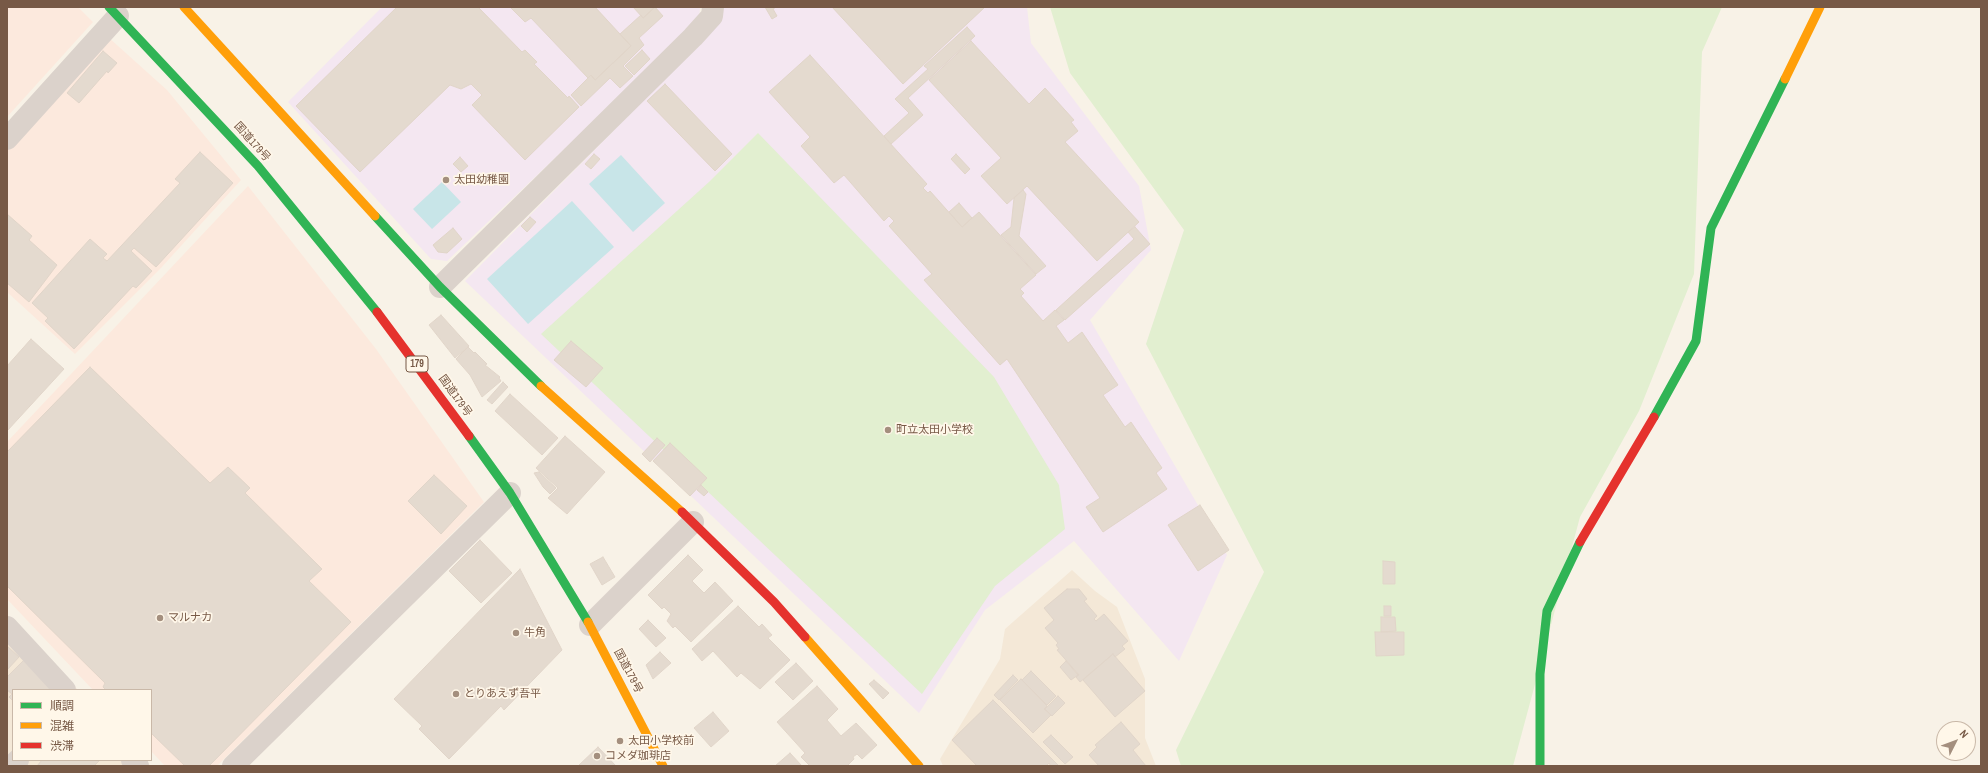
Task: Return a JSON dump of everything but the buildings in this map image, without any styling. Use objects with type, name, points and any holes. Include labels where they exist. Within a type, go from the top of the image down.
[{"type":"main road","points":[[184,7],[440,287],[526,373],[693,522],[774,602],[919,766]]},
{"type":"main road","points":[[1540,766],[1540,674],[1547,611],[1574,553],[1612,491],[1696,341],[1711,228],[1820,7]]},
{"type":"main road","name":"国道179号","points":[[113,12],[258,166],[317,236],[443,399],[510,493],[551,558],[590,625],[663,766]]},
{"type":"street","points":[[440,287],[694,37],[712,16],[713,7]]},
{"type":"street","points":[[7,139],[113,12]]},
{"type":"street","points":[[233,766],[510,493]]},
{"type":"street","points":[[590,625],[693,522]]},
{"type":"street","points":[[7,627],[64,689]]},
{"type":"shaded area","points":[[7,7],[78,7],[93,22],[7,117]]},
{"type":"shaded area","name":"太田幼稚園","points":[[382,7],[700,7],[699,21],[447,261],[431,259],[288,102]]},
{"type":"shaded area","name":"町立太田小学校","points":[[723,7],[1027,7],[1031,43],[1139,186],[1151,250],[1090,320],[1227,555],[1179,661],[1074,541],[985,610],[919,713],[465,281],[721,22]]},
{"type":"shaded area","points":[[108,37],[167,90],[241,180],[160,269],[75,354],[7,292],[7,149]]},
{"type":"shaded area","points":[[248,186],[376,349],[484,502],[217,766],[165,766],[152,752],[152,689],[92,689],[7,599],[7,442]]},
{"type":"shaded area","points":[[1072,570],[1095,591],[1117,607],[1145,679],[1145,738],[1156,766],[943,766],[940,759],[1000,659],[1005,629]]},
{"type":"shaded area","points":[[7,615],[77,689],[12,689],[12,761],[146,761],[151,766],[7,766]]},
{"type":"green space","points":[[1050,7],[1722,7],[1702,52],[1694,274],[1639,411],[1580,517],[1513,766],[1181,766],[1176,750],[1264,572],[1146,344],[1184,230],[1070,73]]},
{"type":"green space","points":[[758,133],[994,377],[1059,485],[1065,529],[995,586],[922,694],[541,334],[709,182]]},
{"type":"water","points":[[621,155],[665,203],[633,232],[589,184]]},
{"type":"water","points":[[442,182],[461,202],[432,229],[413,209]]},
{"type":"water","points":[[572,201],[614,247],[528,324],[487,279]]},
{"type":"traffic: fast","points":[[109,7],[258,166],[377,312]]},
{"type":"traffic: fast","points":[[1654,417],[1696,341],[1711,228],[1785,79]]},
{"type":"traffic: fast","points":[[375,216],[440,287],[541,386]]},
{"type":"traffic: fast","points":[[469,436],[510,493],[588,622]]},
{"type":"traffic: fast","points":[[1540,766],[1540,674],[1547,611],[1580,542]]},
{"type":"traffic: slow","points":[[184,7],[375,216]]},
{"type":"traffic: slow","points":[[1785,79],[1820,7]]},
{"type":"traffic: slow","points":[[541,386],[682,512]]},
{"type":"traffic: slow","points":[[588,622],[663,766]]},
{"type":"traffic: slow","points":[[805,637],[919,766]]},
{"type":"traffic: jam","points":[[377,312],[469,436]]},
{"type":"traffic: jam","points":[[1580,542],[1654,417]]},
{"type":"traffic: jam","points":[[682,512],[774,602],[805,637]]},
{"type":"place","name":"太田幼稚園","points":[[446,180]]},
{"type":"place","name":"町立太田小学校","points":[[888,430]]},
{"type":"place","name":"マルナカ","points":[[160,618]]},
{"type":"place","name":"牛角","points":[[516,633]]},
{"type":"place","name":"とりあえず吾平","points":[[456,694]]},
{"type":"place","name":"太田小学校前","points":[[620,741]]},
{"type":"place","name":"コメダ珈琲店","points":[[597,756]]}]
